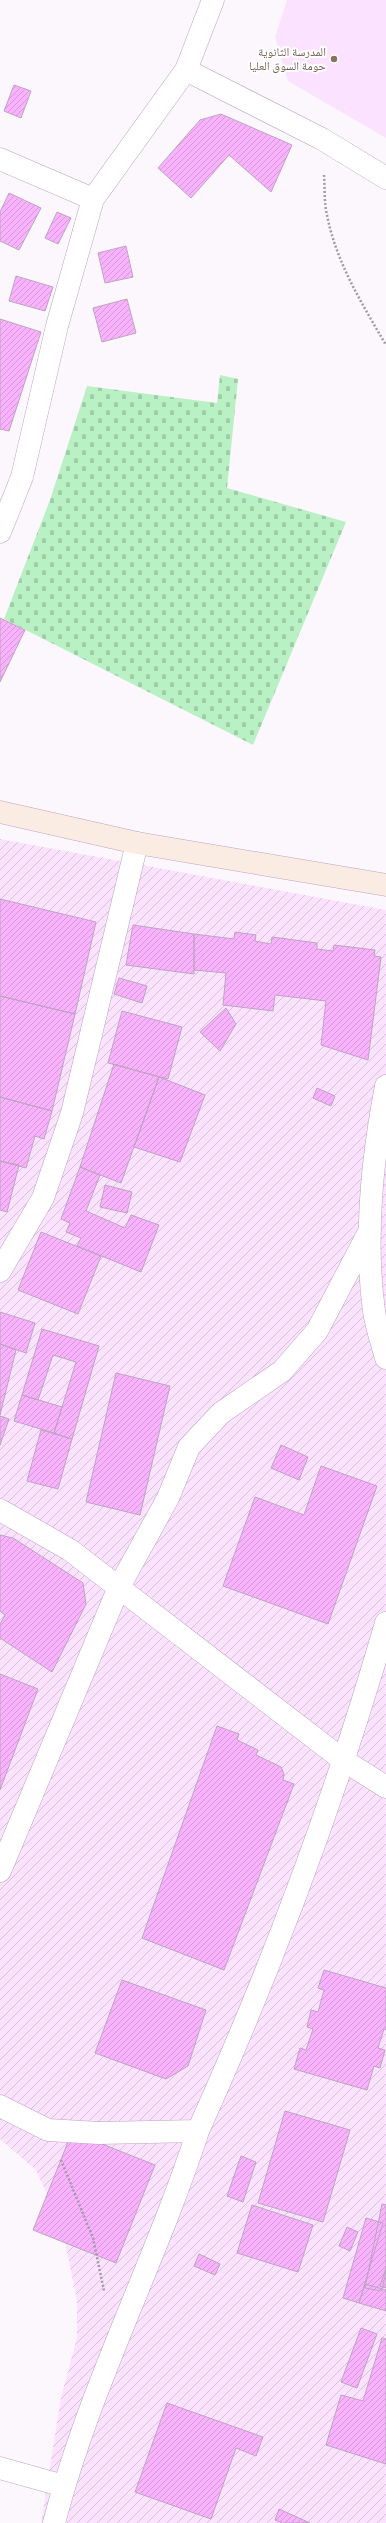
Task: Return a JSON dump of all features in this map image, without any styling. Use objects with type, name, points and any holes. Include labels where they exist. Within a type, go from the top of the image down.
[{"type":"main road","points":[[0,812],[137,844],[386,885]]},
{"type":"street","points":[[0,532],[22,477],[57,326],[93,199],[186,70],[213,0]]},
{"type":"street","points":[[186,70],[322,139],[386,178]]},
{"type":"street","points":[[0,160],[93,199]]},
{"type":"street","points":[[0,1271],[43,1198],[60,1154],[72,1113],[137,844]]},
{"type":"street","points":[[0,1871],[119,1587],[168,1498],[189,1448],[221,1413],[282,1371],[317,1331],[370,1230],[376,1137],[386,1086]]},
{"type":"street","points":[[370,1230],[379,1254],[374,1311],[386,1358]]},
{"type":"street","points":[[0,1510],[70,1550],[343,1760],[386,1787]]},
{"type":"street","points":[[54,2523],[64,2486],[119,2338],[158,2243],[198,2130],[261,1982],[343,1760],[386,1623]]},
{"type":"street","points":[[0,2106],[48,2130],[99,2133],[198,2130]]},
{"type":"street","points":[[0,2468],[64,2486]]},
{"type":"path","points":[[322,139],[326,214],[338,255],[356,294],[386,345]]},
{"type":"path","points":[[48,2130],[93,2238],[106,2299],[119,2338]]},
{"type":"shaded area","name":"المدرسة الثانوية حومة السوق العليا","points":[[287,0],[386,0],[386,138],[288,81],[275,37]]},
{"type":"shaded area","points":[[0,839],[386,910],[386,2523],[41,2523],[61,2397],[77,2338],[77,2301],[62,2227],[36,2170],[0,2139]]},
{"type":"green space","points":[[220,375],[238,379],[227,488],[346,522],[253,745],[4,619],[50,500],[87,386],[217,403]]},
{"type":"building","points":[[14,85],[31,91],[21,118],[4,111]]},
{"type":"building","points":[[221,114],[292,145],[271,192],[229,155],[191,198],[158,168],[200,120]]},
{"type":"building","points":[[9,193],[41,208],[19,250],[0,241],[0,212]]},
{"type":"building","points":[[57,212],[71,218],[58,244],[45,238]]},
{"type":"building","points":[[126,246],[133,277],[105,283],[98,253]]},
{"type":"building","points":[[16,276],[53,287],[45,311],[9,301]]},
{"type":"building","points":[[127,299],[136,333],[102,342],[93,308]]},
{"type":"building","points":[[0,319],[41,332],[9,431],[0,429]]},
{"type":"building","points":[[0,618],[25,630],[0,682]]},
{"type":"building","points":[[0,899],[96,922],[75,1014],[0,996]]},
{"type":"building","points":[[133,925],[194,934],[194,974],[126,965]]},
{"type":"building","points":[[235,932],[256,935],[255,941],[271,944],[272,937],[317,943],[317,949],[333,951],[334,945],[375,950],[374,956],[381,957],[368,1060],[321,1045],[326,1001],[275,995],[273,1011],[223,1005],[226,973],[194,970],[194,934],[234,939]]},
{"type":"building","points":[[119,978],[147,986],[142,1003],[114,994]]},
{"type":"building","points":[[0,996],[75,1014],[52,1111],[0,1097]]},
{"type":"building","points":[[226,1008],[236,1024],[220,1051],[200,1032]]},
{"type":"building","points":[[122,1011],[182,1027],[168,1079],[108,1063]]},
{"type":"building","points":[[114,1064],[159,1077],[121,1183],[80,1167]]},
{"type":"building","points":[[159,1077],[205,1095],[180,1162],[134,1147]]},
{"type":"building","points":[[317,1088],[335,1096],[331,1106],[313,1098]]},
{"type":"building","points":[[0,1097],[52,1111],[44,1139],[35,1136],[26,1168],[0,1161]]},
{"type":"building","points":[[0,1161],[19,1165],[7,1212],[0,1210]]},
{"type":"building","points":[[80,1167],[100,1175],[86,1211],[125,1228],[131,1215],[159,1225],[141,1272],[77,1246],[81,1238],[66,1232],[70,1223],[61,1219]]},
{"type":"building","points":[[105,1185],[132,1192],[127,1213],[100,1207]]},
{"type":"building","points":[[41,1232],[101,1256],[78,1314],[18,1290]]},
{"type":"building","points":[[0,1312],[35,1323],[26,1353],[0,1344]]},
{"type":"building","points":[[42,1329],[99,1346],[72,1439],[54,1433],[76,1362],[53,1355],[38,1400],[22,1395]]},
{"type":"building","points":[[0,1344],[16,1350],[0,1415]]},
{"type":"building","points":[[116,1373],[170,1386],[140,1515],[86,1502]]},
{"type":"building","points":[[22,1395],[62,1407],[54,1433],[14,1421]]},
{"type":"building","points":[[0,1416],[9,1419],[0,1445]]},
{"type":"building","points":[[41,1430],[72,1439],[58,1489],[27,1481]]},
{"type":"building","points":[[281,1445],[308,1457],[299,1480],[271,1468]]},
{"type":"building","points":[[321,1466],[377,1486],[328,1624],[223,1586],[255,1497],[304,1515]]},
{"type":"building","points":[[0,1535],[13,1538],[83,1583],[86,1604],[52,1672],[0,1638],[0,1624],[5,1615],[0,1611]]},
{"type":"building","points":[[0,1674],[38,1689],[0,1790]]},
{"type":"building","points":[[217,1726],[239,1734],[237,1740],[258,1750],[256,1755],[281,1767],[284,1774],[283,1780],[294,1784],[224,1970],[142,1938]]},
{"type":"building","points":[[324,1970],[386,1988],[386,2030],[384,2029],[378,2048],[385,2050],[380,2068],[374,2066],[367,2090],[294,2069],[300,2048],[306,2050],[313,2029],[307,2027],[311,2010],[318,2012],[324,1990],[318,1988]]},
{"type":"building","points":[[122,1980],[206,2010],[188,2066],[166,2079],[95,2053]]},
{"type":"building","points":[[285,2111],[350,2130],[323,2222],[258,2203]]},
{"type":"building","points":[[72,2132],[155,2165],[116,2263],[33,2230]]},
{"type":"building","points":[[241,2156],[256,2162],[243,2202],[227,2196]]},
{"type":"building","points":[[382,2204],[386,2205],[386,2270],[382,2291],[365,2288]]},
{"type":"building","points":[[252,2205],[313,2225],[298,2272],[237,2253]]},
{"type":"building","points":[[366,2218],[383,2223],[359,2303],[343,2298]]},
{"type":"building","points":[[347,2227],[358,2232],[350,2251],[339,2246]]},
{"type":"building","points":[[199,2254],[220,2264],[215,2275],[194,2266]]},
{"type":"building","points":[[386,2268],[386,2288],[380,2286]]},
{"type":"building","points":[[365,2284],[386,2290],[386,2311],[359,2303]]},
{"type":"building","points":[[361,2328],[377,2334],[357,2388],[341,2382]]},
{"type":"building","points":[[382,2338],[386,2339],[386,2464],[326,2445],[341,2395],[363,2401]]},
{"type":"building","points":[[167,2403],[263,2437],[256,2456],[236,2448],[211,2519],[135,2492]]},
{"type":"building","points":[[279,2509],[310,2523],[282,2523],[275,2520]]},
{"type":"place","name":"المدرسة الثانوية حومة السوق العليا","points":[[334,59]]}]
